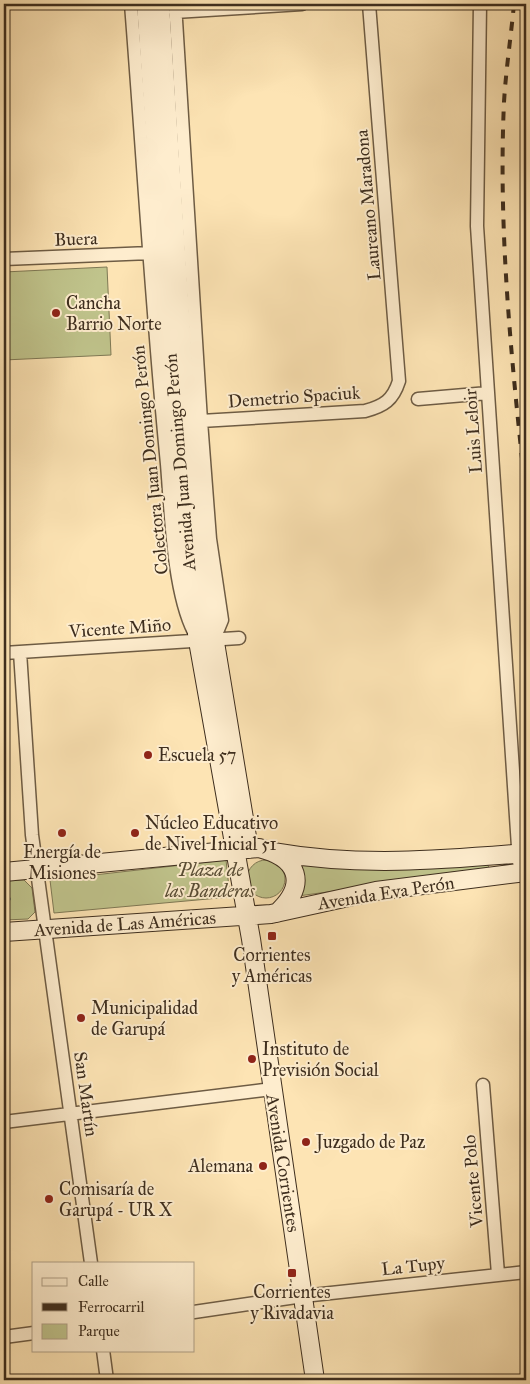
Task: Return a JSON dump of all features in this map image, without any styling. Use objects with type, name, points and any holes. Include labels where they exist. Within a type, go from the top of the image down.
[{"type":"main road","name":"Avenida Juan Domingo Perón","points":[[146,4],[174,424],[185,540],[206,640],[242,851],[245,916]]},
{"type":"main road","name":"Avenida Juan Domingo Perón","points":[[170,6],[187,422],[206,640]]},
{"type":"main road","name":"Avenida Eva Perón","points":[[242,851],[259,848],[316,860],[350,862],[423,862],[522,854]]},
{"type":"main road","points":[[4,872],[242,851]]},
{"type":"main road","points":[[274,852],[293,870],[296,879],[291,899],[277,913]]},
{"type":"main road","name":"Avenida Eva Perón","points":[[245,916],[277,913],[376,891],[524,872]]},
{"type":"main road","name":"Avenida de Las Américas","points":[[4,932],[245,916]]},
{"type":"main road","name":"Avenida Corrientes","points":[[245,916],[251,939],[315,1380]]},
{"type":"street","name":"Colectora Juan Domingo Perón","points":[[131,4],[159,382],[174,540],[185,614],[206,640]]},
{"type":"street","points":[[206,640],[222,620],[210,538],[170,6],[302,4]]},
{"type":"street","name":"Laureano Maradona","points":[[369,4],[399,381],[389,402]]},
{"type":"street","name":"Luis Leloir","points":[[480,4],[477,226],[524,872]]},
{"type":"street","name":"Buera","points":[[4,259],[150,253]]},
{"type":"street","points":[[418,399],[488,393]]},
{"type":"street","name":"Demetrio Spaciuk","points":[[201,421],[365,411],[389,402]]},
{"type":"street","name":"Vicente Miño","points":[[4,653],[239,638]]},
{"type":"street","name":"San Martín","points":[[20,652],[32,834],[91,1262]]},
{"type":"street","name":"Vicente Polo","points":[[483,1085],[498,1274]]},
{"type":"street","points":[[4,1122],[272,1089]]},
{"type":"street","name":"La Tupy","points":[[195,1312],[303,1296],[526,1272]]},
{"type":"street","points":[[4,1337],[32,1333]]},
{"type":"street","points":[[103,1352],[107,1380]]},
{"type":"green space","name":"Cancha Barrio Norte","points":[[107,267],[111,355],[4,360],[4,272]]},
{"type":"green space","name":"Plaza de las Banderas","points":[[226,860],[230,897],[54,913],[50,880]]},
{"type":"green space","points":[[266,860],[279,866],[285,879],[279,892],[266,898],[253,892],[247,879],[253,866]]},
{"type":"green space","points":[[296,863],[486,863],[489,867],[487,870],[298,896]]},
{"type":"green space","points":[[24,880],[32,888],[35,912],[28,919],[4,920],[4,881]]},
{"type":"waterway","points":[[4,900],[9,899]]},
{"type":"railway","points":[[514,4],[504,102],[503,201],[511,349],[526,496]]},
{"type":"place","name":"Cancha Barrio Norte","points":[[56,313]]},
{"type":"place","name":"Escuela 57","points":[[148,755]]},
{"type":"place","name":"Energía de Misiones","points":[[62,833]]},
{"type":"place","name":"Núcleo Educativo de Nivel Inicial 51","points":[[135,833]]},
{"type":"place","name":"Corrientes y Américas","points":[[272,936]]},
{"type":"place","name":"Municipalidad de Garupá","points":[[81,1018]]},
{"type":"place","name":"Instituto de Previsión Social","points":[[252,1059]]},
{"type":"place","name":"Juzgado de Paz","points":[[306,1142]]},
{"type":"place","name":"Alemana","points":[[263,1166]]},
{"type":"place","name":"Comisaría de Garupá - UR X","points":[[49,1199]]},
{"type":"place","name":"Corrientes y Rivadavia","points":[[292,1273]]}]
